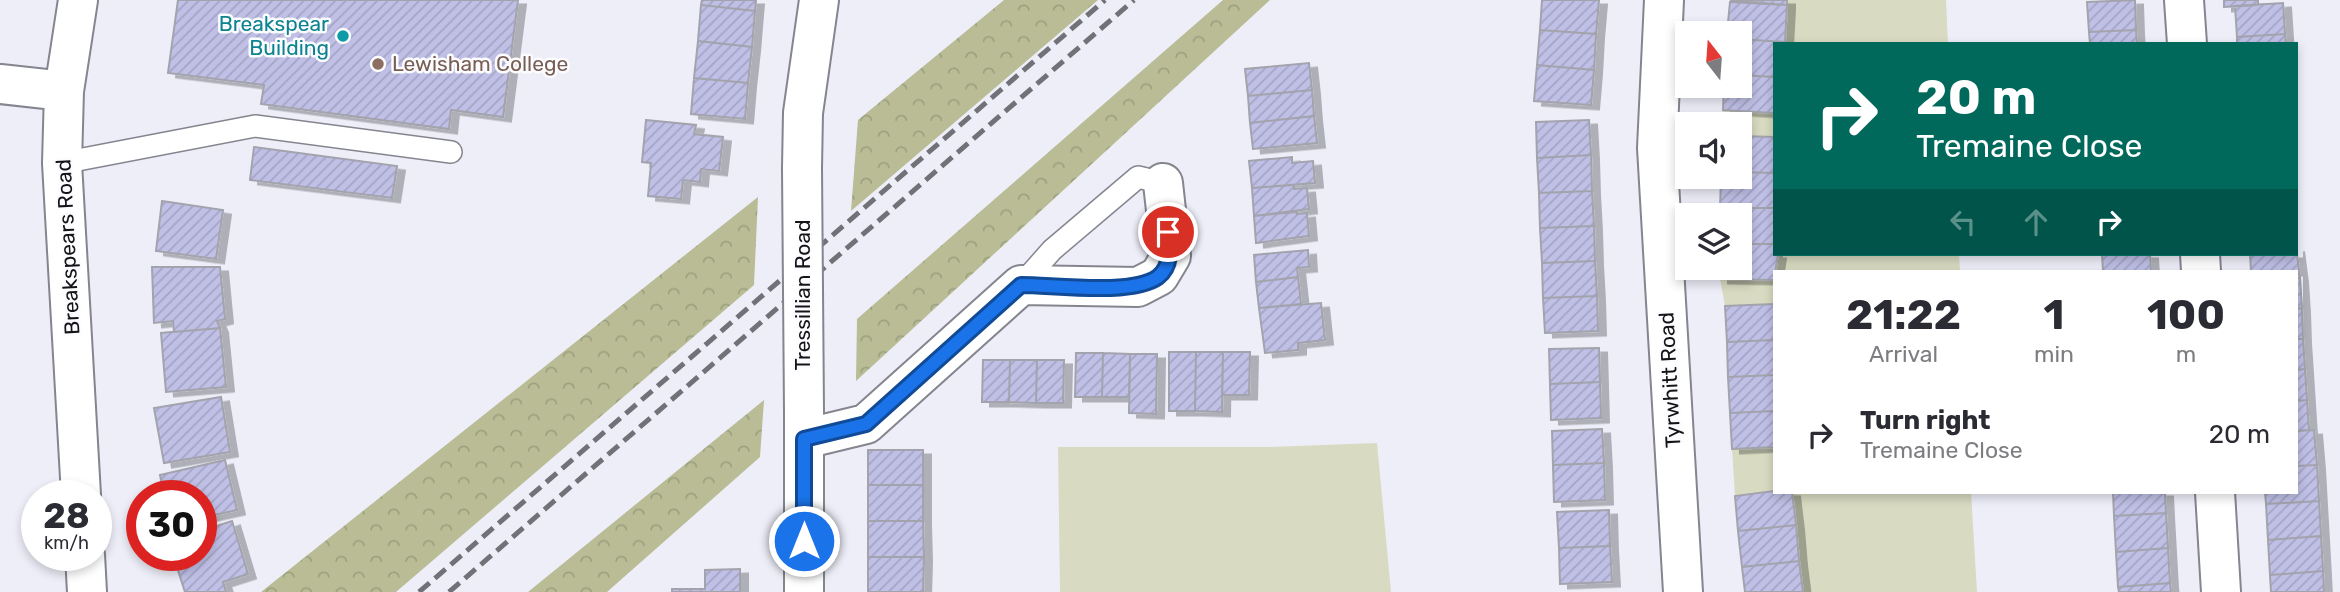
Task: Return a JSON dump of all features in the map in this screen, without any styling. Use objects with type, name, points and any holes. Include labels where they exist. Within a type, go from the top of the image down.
[{"type":"street","name":"Breakspears Road","points":[[78,0],[64,91],[62,163],[80,480]]},
{"type":"street","name":"Tressillian Road","points":[[804,592],[803,113],[819,0]]},
{"type":"street","name":"Tyrwhitt Road","points":[[1664,0],[1657,148],[1683,592]]},
{"type":"street","points":[[2185,0],[2187,42]]},
{"type":"street","points":[[0,85],[64,91]]},
{"type":"street","points":[[804,425],[866,424],[1021,285],[1138,287],[1159,276],[1171,256],[1163,183]]},
{"type":"street","points":[[2215,494],[2221,592]]},
{"type":"street","points":[[86,571],[87,592]]},
{"type":"lane","points":[[62,163],[255,126],[451,152]]},
{"type":"lane","points":[[1021,285],[1052,250],[1138,177],[1163,183]]},
{"type":"green space","points":[[1004,0],[1098,0],[851,211],[858,120]]},
{"type":"green space","points":[[1223,0],[1270,0],[856,381],[857,319]]},
{"type":"green space","points":[[1787,0],[1946,0],[1948,42],[1785,42]]},
{"type":"green space","points":[[1723,110],[1773,113],[1773,137],[1752,136],[1752,112]]},
{"type":"green space","points":[[758,197],[754,285],[396,592],[261,592]]},
{"type":"green space","points":[[1778,256],[1959,256],[1960,270],[1777,270]]},
{"type":"green space","points":[[1720,280],[1773,280],[1773,304],[1725,306]]},
{"type":"green space","points":[[764,400],[760,457],[607,592],[528,592]]},
{"type":"green space","points":[[1377,443],[1391,592],[1060,592],[1058,447],[1270,447]]},
{"type":"green space","points":[[1773,447],[1773,491],[1735,496],[1732,449]]},
{"type":"green space","points":[[1792,494],[1971,494],[1977,592],[1803,592]]},
{"type":"building","name":"Breakspear Building","points":[[178,0],[518,0],[503,117],[451,110],[449,129],[261,104],[264,85],[168,73]]},
{"type":"building","points":[[702,0],[756,0],[755,11],[701,5]]},
{"type":"building","points":[[1542,0],[1599,0],[1596,34],[1540,30]]},
{"type":"building","points":[[1730,0],[1787,0],[1787,5]]},
{"type":"building","points":[[2135,0],[2136,30],[2089,32],[2087,2]]},
{"type":"building","points":[[2224,0],[2258,0],[2258,5],[2224,7]]},
{"type":"building","points":[[1730,2],[1787,5],[1785,42],[1752,40],[1752,21],[1728,21]]},
{"type":"building","points":[[2283,3],[2285,34],[2237,37],[2235,6]]},
{"type":"building","points":[[701,5],[755,11],[752,47],[698,41]]},
{"type":"building","points":[[1540,30],[1596,34],[1594,70],[1537,65]]},
{"type":"building","points":[[2136,30],[2137,42],[2090,42],[2089,32]]},
{"type":"building","points":[[2285,34],[2286,42],[2237,42],[2237,37]]},
{"type":"building","points":[[1752,40],[1785,42],[1773,42],[1773,77],[1752,76]]},
{"type":"building","points":[[698,41],[752,47],[748,83],[694,78]]},
{"type":"building","points":[[1309,63],[1312,90],[1248,96],[1245,69]]},
{"type":"building","points":[[1537,65],[1594,70],[1591,105],[1534,101]]},
{"type":"building","points":[[1752,76],[1773,77],[1773,113],[1723,110],[1724,98],[1752,98]]},
{"type":"building","points":[[694,78],[748,83],[745,119],[691,114]]},
{"type":"building","points":[[1312,90],[1314,116],[1250,123],[1248,96]]},
{"type":"building","points":[[1314,116],[1317,143],[1253,149],[1250,123]]},
{"type":"building","points":[[646,120],[696,125],[694,134],[723,137],[719,171],[701,169],[700,182],[683,180],[681,199],[648,196],[651,163],[642,162]]},
{"type":"building","points":[[1589,120],[1591,155],[1537,158],[1536,122]]},
{"type":"building","points":[[1752,136],[1773,137],[1773,173],[1752,172]]},
{"type":"building","points":[[254,147],[397,166],[392,198],[250,180]]},
{"type":"building","points":[[1591,155],[1592,191],[1539,193],[1537,158]]},
{"type":"building","points":[[1292,157],[1292,163],[1313,161],[1315,183],[1252,188],[1249,161]]},
{"type":"building","points":[[1752,172],[1773,173],[1773,208],[1752,208],[1752,203],[1720,203],[1721,189],[1752,189]]},
{"type":"building","points":[[1294,185],[1294,189],[1307,188],[1309,209],[1254,216],[1252,188]]},
{"type":"building","points":[[1592,191],[1594,226],[1540,228],[1539,193]]},
{"type":"building","points":[[162,201],[223,210],[216,259],[156,251]]},
{"type":"building","points":[[1752,208],[1773,208],[1773,244],[1752,244]]},
{"type":"building","points":[[1307,213],[1309,236],[1256,243],[1254,216]]},
{"type":"building","points":[[1594,226],[1595,261],[1542,263],[1540,228]]},
{"type":"building","points":[[1752,244],[1773,244],[1773,256],[1778,256],[1773,280],[1752,280]]},
{"type":"building","points":[[1308,250],[1309,267],[1297,268],[1298,277],[1256,282],[1254,255]]},
{"type":"building","points":[[2102,256],[2150,256],[2151,270],[2103,270]]},
{"type":"building","points":[[2250,256],[2297,256],[2300,278],[2298,270],[2251,270]]},
{"type":"building","points":[[1595,261],[1597,296],[1543,298],[1542,263]]},
{"type":"building","points":[[152,267],[220,267],[225,319],[217,321],[220,328],[174,332],[173,321],[154,323]]},
{"type":"building","points":[[1298,277],[1301,304],[1259,308],[1256,282]]},
{"type":"building","points":[[2298,278],[2300,278],[2302,308],[2298,309]]},
{"type":"building","points":[[1597,296],[1598,331],[1545,333],[1543,298]]},
{"type":"building","points":[[1321,303],[1325,340],[1298,343],[1298,350],[1265,353],[1259,308]]},
{"type":"building","points":[[1773,304],[1773,340],[1727,342],[1725,306]]},
{"type":"building","points":[[2302,308],[2303,339],[2298,339],[2298,309]]},
{"type":"building","points":[[220,328],[226,387],[166,392],[161,333]]},
{"type":"building","points":[[2298,339],[2303,339],[2305,369],[2298,370]]},
{"type":"building","points":[[1773,340],[1773,375],[1728,377],[1727,342]]},
{"type":"building","points":[[1599,348],[1600,382],[1550,384],[1549,349]]},
{"type":"building","points":[[1169,352],[1196,352],[1195,411],[1169,411]]},
{"type":"building","points":[[1196,352],[1223,352],[1222,412],[1195,411]]},
{"type":"building","points":[[1223,352],[1250,352],[1249,395],[1222,395]]},
{"type":"building","points":[[1076,353],[1103,353],[1102,397],[1075,397]]},
{"type":"building","points":[[1103,353],[1130,354],[1129,397],[1102,397]]},
{"type":"building","points":[[1130,354],[1157,354],[1156,414],[1129,413]]},
{"type":"building","points":[[983,360],[1010,360],[1009,402],[982,402]]},
{"type":"building","points":[[1010,360],[1037,360],[1036,403],[1009,402]]},
{"type":"building","points":[[1037,360],[1064,360],[1063,403],[1036,403]]},
{"type":"building","points":[[2305,369],[2307,400],[2298,401],[2298,370]]},
{"type":"building","points":[[1773,375],[1773,411],[1730,413],[1728,377]]},
{"type":"building","points":[[1600,382],[1601,418],[1551,420],[1550,384]]},
{"type":"building","points":[[221,397],[230,452],[164,463],[154,408]]},
{"type":"building","points":[[2307,400],[2309,430],[2298,431],[2298,401]]},
{"type":"building","points":[[1773,411],[1773,447],[1732,449],[1730,413]]},
{"type":"building","points":[[1602,429],[1604,463],[1553,465],[1552,431]]},
{"type":"building","points":[[2314,430],[2317,465],[2298,466],[2298,431]]},
{"type":"building","points":[[868,450],[923,450],[923,485],[868,485]]},
{"type":"building","points":[[225,460],[237,510],[217,514],[217,480],[161,480],[160,475]]},
{"type":"building","points":[[1604,463],[1605,500],[1554,502],[1553,465]]},
{"type":"building","points":[[2317,465],[2319,501],[2266,504],[2265,494],[2298,494],[2298,466]]},
{"type":"building","points":[[868,485],[923,485],[923,521],[868,521]]},
{"type":"building","points":[[1773,491],[1773,494],[1792,494],[1796,525],[1738,531],[1735,496]]},
{"type":"building","points":[[2113,494],[2165,494],[2166,513],[2114,516]]},
{"type":"building","points":[[2319,501],[2321,536],[2268,540],[2266,504]]},
{"type":"building","points":[[1609,510],[1610,546],[1559,548],[1557,512]]},
{"type":"building","points":[[2166,513],[2168,548],[2116,552],[2114,516]]},
{"type":"building","points":[[232,521],[248,574],[223,582],[226,592],[185,592],[178,571],[217,571],[217,526]]},
{"type":"building","points":[[868,521],[923,521],[924,557],[868,557]]},
{"type":"building","points":[[1796,525],[1799,561],[1742,567],[1738,531]]},
{"type":"building","points":[[2321,536],[2323,571],[2270,575],[2268,540]]},
{"type":"building","points":[[1610,546],[1612,582],[1560,584],[1559,548]]},
{"type":"building","points":[[2168,548],[2170,583],[2118,587],[2116,552]]},
{"type":"building","points":[[868,557],[924,557],[923,592],[868,592]]},
{"type":"building","points":[[1799,561],[1803,592],[1745,592],[1742,567]]},
{"type":"building","points":[[740,569],[740,592],[672,592],[672,589],[705,589],[705,570]]},
{"type":"building","points":[[2323,571],[2324,592],[2271,592],[2270,575]]},
{"type":"building","points":[[2170,583],[2171,592],[2119,592],[2118,587]]},
{"type":"railway","points":[[419,592],[1105,0]]},
{"type":"railway","points":[[449,592],[1134,0]]},
{"type":"place","name":"Breakspear Building","points":[[343,36]]},
{"type":"place","name":"Lewisham College","points":[[378,64]]},
{"type":"route","points":[[804,541],[804,439],[866,424],[1021,285],[1138,287],[1159,276],[1171,256],[1168,232]]}]
